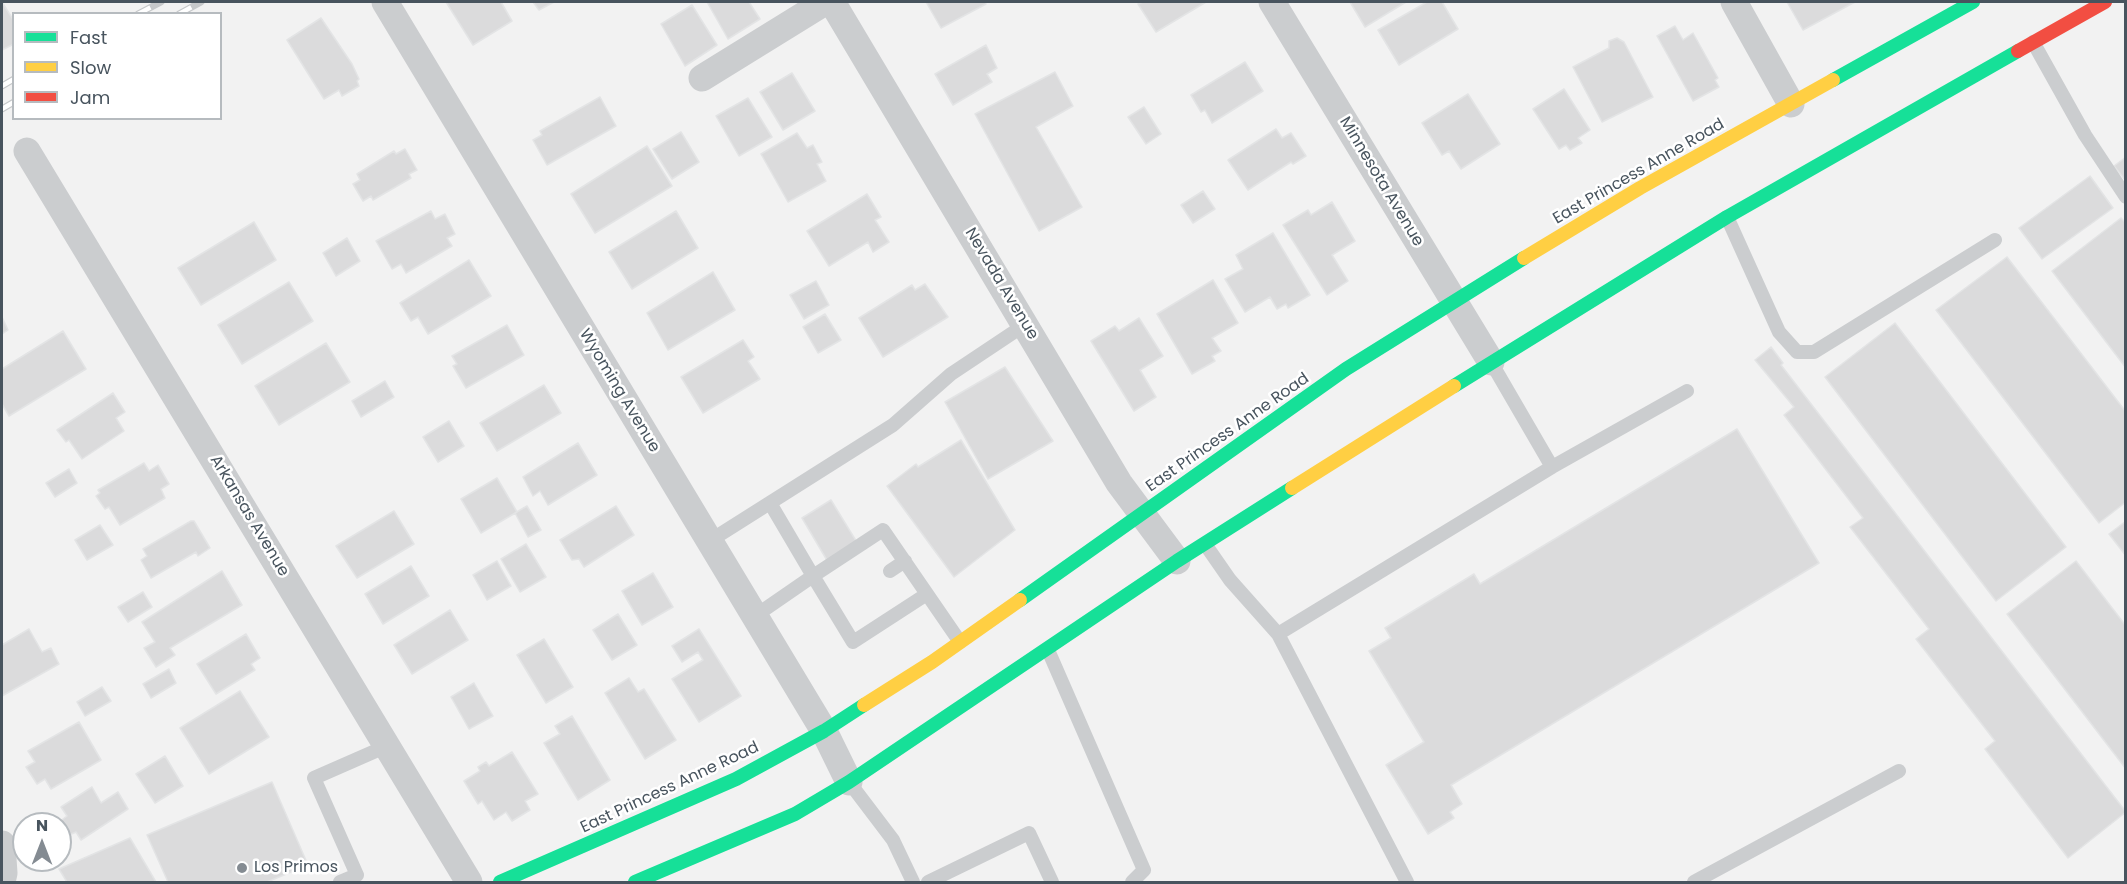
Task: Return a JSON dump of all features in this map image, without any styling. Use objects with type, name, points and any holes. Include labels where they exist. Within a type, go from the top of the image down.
[{"type":"main road","name":"East Princess Anne Road","points":[[500,882],[736,779],[824,731],[960,642],[1346,369],[1453,301],[1640,188],[1973,2]]},
{"type":"main road","points":[[635,882],[795,814],[849,782],[1177,561],[1491,362],[1727,217],[2105,2]]},
{"type":"street","name":"Wyoming Avenue","points":[[385,2],[708,542],[824,731],[849,782]]},
{"type":"street","points":[[702,78],[825,2]]},
{"type":"street","name":"Nevada Avenue","points":[[832,2],[1119,483],[1177,561]]},
{"type":"street","name":"Minnesota Avenue","points":[[1272,2],[1491,362]]},
{"type":"street","points":[[1734,2],[1791,104]]},
{"type":"street","name":"Arkansas Avenue","points":[[27,151],[469,882]]},
{"type":"street","points":[[2,844],[4,873],[2,882]]},
{"type":"lane","points":[[2033,42],[2085,135],[2126,196]]},
{"type":"lane","points":[[1727,217],[1779,332],[1797,352],[1814,352],[1995,240]]},
{"type":"lane","points":[[708,542],[893,425],[951,374],[1026,324]]},
{"type":"lane","points":[[1491,362],[1552,467]]},
{"type":"lane","points":[[1278,634],[1552,467],[1687,391]]},
{"type":"lane","points":[[770,503],[813,576],[835,607],[853,642],[927,594]]},
{"type":"lane","points":[[755,616],[883,530],[960,642]]},
{"type":"lane","points":[[1205,544],[1230,580],[1278,634],[1407,882]]},
{"type":"lane","points":[[890,571],[905,561]]},
{"type":"lane","points":[[1048,650],[1144,870],[1132,882]]},
{"type":"lane","points":[[340,882],[357,875],[314,778],[387,746]]},
{"type":"lane","points":[[1694,882],[1899,771]]},
{"type":"lane","points":[[849,782],[893,840],[913,882]]},
{"type":"lane","points":[[928,882],[1029,833],[1052,882]]},
{"type":"building","points":[[2,2],[12,18],[12,45],[2,50]]},
{"type":"building","points":[[446,2],[501,2],[512,21],[473,45]]},
{"type":"building","points":[[533,2],[554,2],[539,10]]},
{"type":"building","points":[[707,2],[749,2],[760,19],[728,39]]},
{"type":"building","points":[[926,2],[985,2],[986,4],[941,28]]},
{"type":"building","points":[[1143,2],[1206,2],[1156,32],[1138,4]]},
{"type":"building","points":[[1350,2],[1406,2],[1365,27]]},
{"type":"building","points":[[1427,2],[1442,2],[1458,29],[1399,65],[1378,30]]},
{"type":"building","points":[[1787,2],[1855,2],[1803,30]]},
{"type":"building","points":[[692,5],[717,45],[685,66],[661,24]]},
{"type":"building","points":[[321,18],[352,64],[359,79],[357,81],[359,86],[342,96],[339,90],[324,99],[287,40]]},
{"type":"building","points":[[1675,26],[1683,40],[1693,33],[1718,78],[1715,80],[1719,87],[1693,101],[1657,36]]},
{"type":"building","points":[[1617,38],[1624,42],[1653,97],[1602,122],[1573,67],[1609,48],[1609,41]]},
{"type":"building","points":[[986,45],[997,68],[987,74],[992,82],[953,105],[935,74]]},
{"type":"building","points":[[1245,62],[1263,91],[1212,123],[1205,110],[1201,112],[1191,95]]},
{"type":"building","points":[[1055,72],[1073,106],[1036,127],[1082,207],[1039,231],[975,114]]},
{"type":"building","points":[[792,73],[815,111],[783,130],[760,92]]},
{"type":"building","points":[[1564,89],[1590,130],[1578,138],[1582,143],[1570,150],[1566,145],[1559,149],[1533,109]]},
{"type":"building","points":[[1468,94],[1500,144],[1461,169],[1449,151],[1442,155],[1422,123]]},
{"type":"building","points":[[600,97],[616,126],[547,165],[533,140],[542,135],[540,131]]},
{"type":"building","points":[[748,98],[772,137],[739,156],[716,116]]},
{"type":"building","points":[[1144,107],[1161,134],[1146,144],[1128,117]]},
{"type":"building","points":[[1276,129],[1282,138],[1291,133],[1306,156],[1293,164],[1291,162],[1248,190],[1228,160]]},
{"type":"building","points":[[681,132],[699,162],[672,179],[653,149]]},
{"type":"building","points":[[797,133],[807,148],[813,145],[822,162],[817,164],[826,181],[788,202],[761,154]]},
{"type":"building","points":[[647,146],[672,186],[595,233],[571,194]]},
{"type":"building","points":[[405,149],[417,170],[409,174],[411,178],[373,200],[371,196],[363,201],[353,184],[360,180],[357,174],[394,151],[396,154]]},
{"type":"building","points":[[2126,157],[2126,181],[2114,166]]},
{"type":"building","points":[[2090,176],[2113,208],[2042,259],[2019,228]]},
{"type":"building","points":[[1203,191],[1215,209],[1193,223],[1181,205]]},
{"type":"building","points":[[867,194],[881,217],[875,220],[889,242],[873,252],[868,242],[829,266],[807,231]]},
{"type":"building","points":[[1332,202],[1355,241],[1332,255],[1348,281],[1327,295],[1283,225],[1308,210],[1311,215]]},
{"type":"building","points":[[431,211],[435,219],[445,214],[455,234],[447,238],[452,246],[406,273],[401,264],[392,269],[376,241]]},
{"type":"building","points":[[676,211],[698,248],[632,289],[609,252]]},
{"type":"building","points":[[2121,218],[2126,223],[2126,368],[2052,271]]},
{"type":"building","points":[[254,222],[276,260],[201,305],[178,268]]},
{"type":"building","points":[[1273,233],[1310,295],[1288,308],[1286,304],[1277,309],[1270,297],[1245,312],[1225,279],[1243,269],[1236,255]]},
{"type":"building","points":[[347,238],[360,261],[336,276],[323,253]]},
{"type":"building","points":[[2007,257],[2126,412],[2126,502],[2099,523],[1936,310]]},
{"type":"building","points":[[469,260],[491,296],[428,334],[418,317],[411,321],[400,303]]},
{"type":"building","points":[[713,272],[735,310],[668,350],[647,313]]},
{"type":"building","points":[[1213,280],[1238,323],[1212,338],[1221,351],[1212,356],[1215,361],[1192,374],[1157,314]]},
{"type":"building","points":[[816,281],[829,305],[804,319],[790,295]]},
{"type":"building","points":[[289,282],[313,321],[242,364],[218,325]]},
{"type":"building","points":[[925,284],[948,317],[883,357],[859,318],[912,285],[915,290]]},
{"type":"building","points":[[825,314],[841,340],[818,353],[803,327]]},
{"type":"building","points":[[2,317],[8,330],[2,334]]},
{"type":"building","points":[[1139,318],[1163,356],[1140,370],[1156,397],[1134,411],[1091,341],[1115,326],[1119,331]]},
{"type":"building","points":[[1895,323],[2066,547],[1996,601],[1825,377]]},
{"type":"building","points":[[507,325],[524,355],[466,388],[453,366],[457,364],[452,356]]},
{"type":"building","points":[[63,331],[86,369],[9,416],[2,404],[2,369]]},
{"type":"building","points":[[743,340],[754,357],[748,361],[760,379],[703,413],[681,377]]},
{"type":"building","points":[[326,343],[350,382],[279,425],[255,386]]},
{"type":"building","points":[[1771,347],[1783,363],[1781,365],[2126,812],[2068,858],[1985,749],[1995,741],[1916,639],[1929,629],[1850,527],[1863,518],[1784,415],[1794,407],[1755,360]]},
{"type":"building","points":[[1005,367],[1053,441],[988,479],[945,402]]},
{"type":"building","points":[[385,381],[394,397],[361,417],[352,401]]},
{"type":"building","points":[[544,385],[561,413],[497,451],[480,423]]},
{"type":"building","points":[[113,393],[125,412],[116,418],[124,431],[82,459],[69,440],[66,442],[57,430]]},
{"type":"building","points":[[449,421],[464,446],[438,462],[423,437]]},
{"type":"building","points":[[1737,429],[1819,563],[1451,785],[1462,804],[1450,812],[1454,818],[1428,834],[1386,765],[1424,742],[1369,651],[1391,638],[1385,628],[1474,574],[1480,584]]},
{"type":"building","points":[[961,440],[1015,530],[954,577],[887,486],[916,464],[918,467]]},
{"type":"building","points":[[578,443],[597,475],[548,505],[540,491],[533,496],[523,477]]},
{"type":"building","points":[[144,463],[149,471],[158,465],[169,484],[161,489],[165,498],[120,525],[109,507],[105,509],[96,496],[100,493],[98,490]]},
{"type":"building","points":[[69,469],[77,483],[55,497],[46,483]]},
{"type":"building","points":[[497,478],[517,512],[481,533],[461,499]]},
{"type":"building","points":[[831,500],[858,544],[828,562],[802,518]]},
{"type":"building","points":[[527,506],[541,530],[528,537],[515,513]]},
{"type":"building","points":[[616,506],[634,535],[584,567],[579,559],[572,560],[560,540]]},
{"type":"building","points":[[394,511],[414,544],[357,578],[336,546]]},
{"type":"building","points":[[194,521],[210,548],[198,556],[196,552],[151,578],[141,560],[147,556],[143,549]]},
{"type":"building","points":[[2126,521],[2126,556],[2109,534]]},
{"type":"building","points":[[100,525],[113,545],[87,560],[75,540]]},
{"type":"building","points":[[526,544],[546,577],[520,592],[501,559]]},
{"type":"building","points":[[497,561],[511,586],[487,600],[473,575]]},
{"type":"building","points":[[2076,561],[2126,626],[2126,769],[2007,614]]},
{"type":"building","points":[[411,566],[429,596],[383,624],[365,594]]},
{"type":"building","points":[[222,571],[242,605],[170,648],[175,655],[156,667],[144,648],[155,642],[142,622]]},
{"type":"building","points":[[653,573],[673,607],[642,625],[622,591]]},
{"type":"building","points":[[143,592],[152,607],[128,622],[118,607]]},
{"type":"building","points":[[450,610],[468,640],[412,674],[394,645]]},
{"type":"building","points":[[618,614],[637,645],[612,660],[593,630]]},
{"type":"building","points":[[29,629],[42,652],[51,648],[59,664],[2,696],[2,645]]},
{"type":"building","points":[[699,629],[741,696],[699,722],[672,679],[703,660],[698,652],[682,662],[672,646]]},
{"type":"building","points":[[246,634],[260,658],[251,664],[255,670],[216,694],[197,664]]},
{"type":"building","points":[[544,639],[573,687],[546,703],[517,655]]},
{"type":"building","points":[[169,669],[176,683],[151,698],[143,684]]},
{"type":"building","points":[[629,678],[638,692],[644,689],[676,740],[645,759],[605,693]]},
{"type":"building","points":[[474,683],[493,716],[469,729],[451,697]]},
{"type":"building","points":[[102,687],[111,701],[85,716],[77,702]]},
{"type":"building","points":[[240,691],[269,737],[209,774],[180,728]]},
{"type":"building","points":[[572,716],[610,780],[578,800],[544,743],[560,734],[555,726]]},
{"type":"building","points":[[79,722],[101,760],[51,789],[45,779],[37,784],[26,767],[35,762],[28,751]]},
{"type":"building","points":[[512,752],[538,794],[525,801],[530,810],[512,821],[506,812],[494,820],[482,801],[478,804],[464,781],[480,771],[478,767],[486,762],[489,766]]},
{"type":"building","points":[[165,756],[183,786],[155,803],[136,774]]},
{"type":"building","points":[[272,782],[308,865],[267,882],[168,882],[147,835]]},
{"type":"building","points":[[92,787],[101,803],[118,792],[128,809],[81,840],[76,832],[72,834],[72,812],[64,812],[61,807]]},
{"type":"building","points":[[130,838],[156,882],[67,882],[61,872],[72,872],[72,863]]},
{"type":"railway","points":[[142,12],[161,2]]},
{"type":"railway","points":[[183,12],[201,2]]},
{"type":"railway","points":[[2,86],[12,80]]},
{"type":"railway","points":[[2,109],[12,103]]},
{"type":"traffic: fast","points":[[1833,80],[1973,2]]},
{"type":"traffic: fast","points":[[1454,386],[1727,217],[2018,51]]},
{"type":"traffic: fast","points":[[1020,600],[1346,369],[1524,258]]},
{"type":"traffic: fast","points":[[635,882],[795,814],[849,782],[1177,561],[1292,488]]},
{"type":"traffic: fast","points":[[500,882],[736,779],[824,731],[864,705]]},
{"type":"traffic: slow","points":[[1524,258],[1640,188],[1833,80]]},
{"type":"traffic: slow","points":[[1292,488],[1454,386]]},
{"type":"traffic: slow","points":[[864,705],[932,662],[1020,600]]},
{"type":"traffic: jam","points":[[2018,51],[2105,2]]},
{"type":"place","name":"Los Primos","points":[[242,868]]}]
